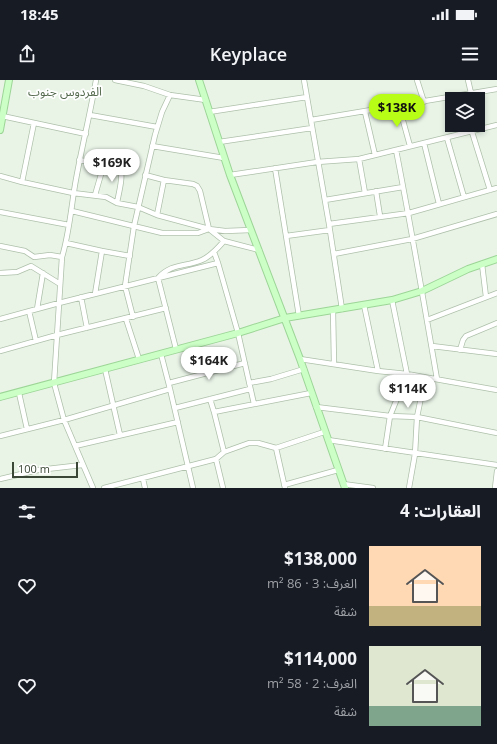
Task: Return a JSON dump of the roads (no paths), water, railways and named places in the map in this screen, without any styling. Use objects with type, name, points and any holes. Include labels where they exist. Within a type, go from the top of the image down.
[{"type":"street","points":[[0,130],[9,80]]},
{"type":"street","points":[[94,488],[82,465],[64,420],[54,383],[62,257],[72,211],[73,193],[79,160],[86,134],[96,80]]},
{"type":"street","points":[[115,80],[144,86],[170,95],[206,100]]},
{"type":"street","points":[[199,80],[230,175],[304,369],[324,432],[344,486],[373,488]]},
{"type":"street","points":[[304,80],[342,309]]},
{"type":"street","points":[[417,80],[424,102]]},
{"type":"street","points":[[468,80],[471,92]]},
{"type":"street","points":[[476,92],[497,88]]},
{"type":"street","points":[[133,317],[125,286],[134,226],[157,127],[170,95]]},
{"type":"street","points":[[209,112],[307,97]]},
{"type":"street","points":[[311,120],[445,98]]},
{"type":"street","points":[[399,106],[410,146]]},
{"type":"street","points":[[365,112],[375,155]]},
{"type":"street","points":[[90,115],[157,127]]},
{"type":"street","points":[[2,116],[86,134]]},
{"type":"street","points":[[22,182],[34,123]]},
{"type":"street","points":[[485,128],[497,125]]},
{"type":"street","points":[[219,142],[312,128]]},
{"type":"street","points":[[230,175],[318,162],[359,159],[472,132],[490,190]]},
{"type":"street","points":[[447,138],[464,197]]},
{"type":"street","points":[[424,143],[440,204]]},
{"type":"street","points":[[152,146],[224,158]]},
{"type":"street","points":[[396,150],[409,213],[412,240],[437,379]]},
{"type":"street","points":[[359,159],[365,193]]},
{"type":"street","points":[[79,160],[114,166],[120,169],[121,172],[117,203]]},
{"type":"street","points":[[96,195],[104,164]]},
{"type":"street","points":[[275,168],[298,316]]},
{"type":"street","points":[[145,175],[164,180],[189,182],[197,186],[200,191],[209,229],[224,241],[259,250]]},
{"type":"street","points":[[0,176],[73,193],[106,197],[117,203],[138,207],[157,215],[209,229],[226,231],[251,230]]},
{"type":"street","points":[[157,215],[164,180]]},
{"type":"street","points":[[325,200],[376,191],[404,188]]},
{"type":"street","points":[[329,224],[409,213],[497,188]]},
{"type":"street","points":[[376,191],[380,216]]},
{"type":"street","points":[[72,211],[162,233],[198,233],[209,229]]},
{"type":"street","points":[[0,212],[69,225]]},
{"type":"street","points":[[334,254],[412,240],[465,222],[497,214]]},
{"type":"street","points":[[286,236],[330,230]]},
{"type":"street","points":[[158,278],[164,271],[202,260],[214,252],[224,241]]},
{"type":"street","points":[[66,243],[130,256]]},
{"type":"street","points":[[0,246],[25,251],[34,257],[50,255],[62,257]]},
{"type":"street","points":[[95,294],[102,251]]},
{"type":"street","points":[[214,252],[238,334],[254,404]]},
{"type":"street","points":[[0,273],[17,272],[31,266],[34,257]]},
{"type":"street","points":[[0,397],[176,349],[238,334],[285,318],[392,300],[422,291],[468,269],[497,259]]},
{"type":"street","points":[[0,319],[218,262]]},
{"type":"street","points":[[482,264],[486,297]]},
{"type":"street","points":[[31,266],[60,284]]},
{"type":"street","points":[[37,309],[43,273]]},
{"type":"street","points":[[158,278],[176,349]]},
{"type":"street","points":[[426,320],[497,293]]},
{"type":"street","points":[[81,297],[87,328]]},
{"type":"street","points":[[385,449],[390,416],[407,374],[392,300]]},
{"type":"street","points":[[364,305],[378,371]]},
{"type":"street","points":[[0,350],[166,308]]},
{"type":"street","points":[[332,310],[334,364]]},
{"type":"street","points":[[29,311],[36,340]]},
{"type":"street","points":[[126,319],[139,359]]},
{"type":"street","points":[[460,350],[466,336],[497,323]]},
{"type":"street","points":[[432,346],[497,354]]},
{"type":"street","points":[[161,354],[193,488]]},
{"type":"street","points":[[300,359],[407,374],[497,390]]},
{"type":"street","points":[[169,383],[245,363]]},
{"type":"street","points":[[105,369],[120,435]]},
{"type":"street","points":[[249,383],[271,379],[304,369]]},
{"type":"street","points":[[409,488],[415,454],[417,417],[425,378]]},
{"type":"street","points":[[0,436],[64,420],[170,389]]},
{"type":"street","points":[[175,408],[250,390]]},
{"type":"street","points":[[19,393],[27,429]]},
{"type":"street","points":[[214,412],[312,393]]},
{"type":"street","points":[[210,399],[224,452]]},
{"type":"street","points":[[316,407],[390,416],[417,417],[497,432]]},
{"type":"street","points":[[75,446],[178,422]]},
{"type":"street","points":[[104,488],[216,459],[224,452],[249,443],[258,443],[276,448],[324,432]]},
{"type":"street","points":[[328,440],[497,465]]},
{"type":"street","points":[[276,448],[285,486],[338,470]]},
{"type":"street","points":[[216,459],[223,488]]},
{"type":"street","points":[[0,479],[38,470],[82,465]]},
{"type":"street","points":[[495,488],[497,471]]},
{"type":"street","points":[[143,479],[145,488]]},
{"type":"district","name":"الفردوس جنوب","points":[[65,91]]}]
